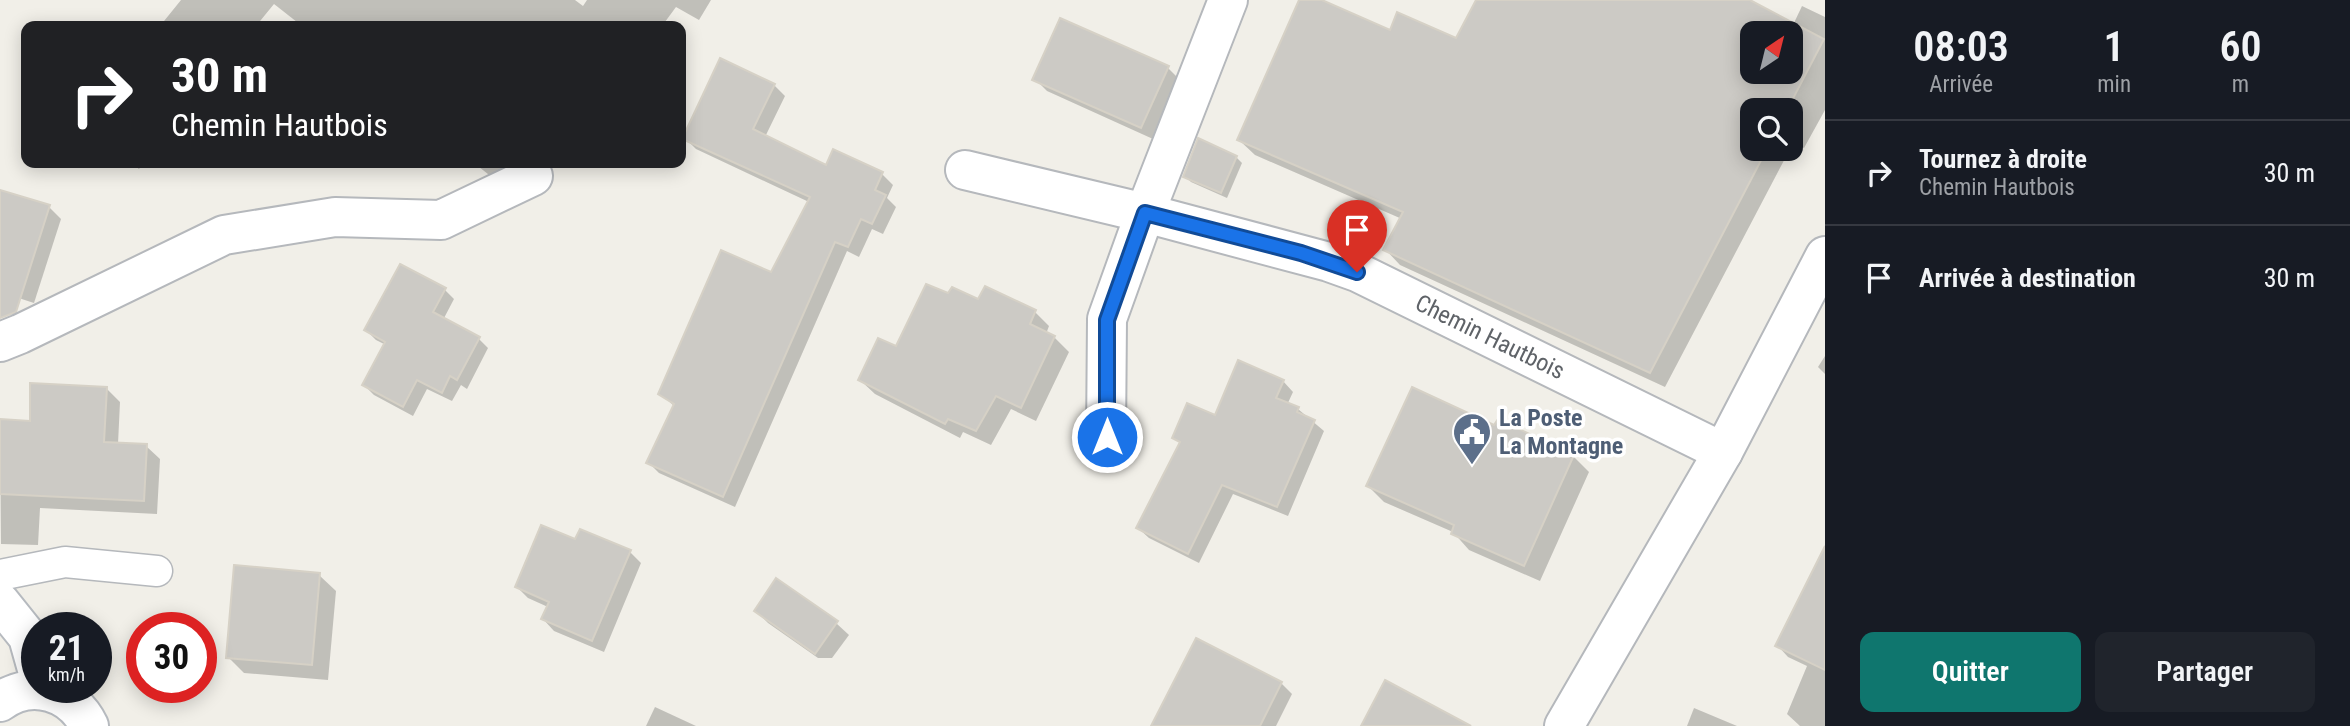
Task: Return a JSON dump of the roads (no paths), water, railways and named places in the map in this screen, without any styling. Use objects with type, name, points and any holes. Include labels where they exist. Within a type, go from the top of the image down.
[{"type":"street","points":[[1107,437],[1107,320],[1145,213],[1228,0]]},
{"type":"street","name":"Chemin Hautbois","points":[[965,170],[1301,253],[1357,272],[1723,452]]},
{"type":"street","points":[[0,342],[224,235],[335,217],[441,220],[533,176]]},
{"type":"street","points":[[1564,726],[1723,452],[1825,256]]},
{"type":"street","points":[[0,603],[21,629]]},
{"type":"street","points":[[0,702],[21,692]]},
{"type":"street","points":[[73,703],[95,722]]},
{"type":"lane","points":[[0,575],[65,562],[157,571]]},
{"type":"place","name":"La Poste La Montagne","points":[[1472,466]]}]
